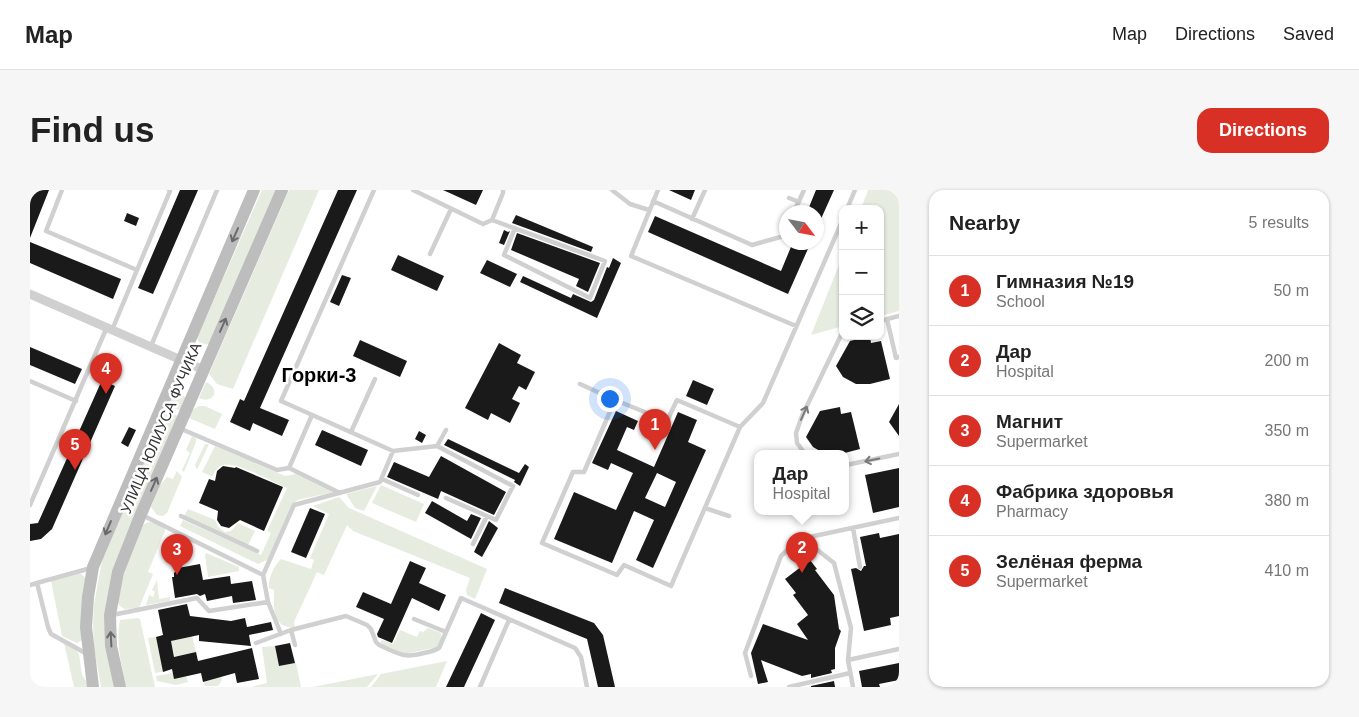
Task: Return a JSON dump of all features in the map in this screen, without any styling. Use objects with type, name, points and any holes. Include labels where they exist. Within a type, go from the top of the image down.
[{"type":"main road","name":"УЛИЦА ЮЛИУСА ФУЧИКА","points":[[93,687],[86,627],[93,567],[254,190]]},
{"type":"main road","name":"УЛИЦА ЮЛИУСА ФУЧИКА","points":[[120,687],[111,646],[110,615],[118,572],[178,427],[282,190]]},
{"type":"street","points":[[30,294],[204,370]]},
{"type":"lane","points":[[62,190],[46,231],[137,270]]},
{"type":"lane","points":[[30,506],[137,270],[169,190]]},
{"type":"lane","points":[[150,346],[217,190]]},
{"type":"lane","points":[[374,190],[281,401],[394,451],[437,446],[513,486],[496,520],[446,498]]},
{"type":"lane","points":[[413,190],[483,224],[492,220],[515,228],[606,261],[590,298],[504,255],[515,228]]},
{"type":"lane","points":[[492,220],[503,190]]},
{"type":"lane","points":[[612,190],[630,204],[649,210]]},
{"type":"lane","points":[[658,190],[632,256],[796,326]]},
{"type":"lane","points":[[692,218],[705,190]]},
{"type":"lane","points":[[798,205],[804,190]]},
{"type":"lane","points":[[849,205],[856,190]]},
{"type":"lane","points":[[789,198],[799,202]]},
{"type":"lane","points":[[653,201],[752,245],[779,237]]},
{"type":"lane","points":[[430,254],[451,209]]},
{"type":"lane","points":[[615,400],[584,472],[573,472],[542,543],[617,574],[624,565],[671,586],[740,427],[763,403],[839,228]]},
{"type":"lane","points":[[884,320],[899,316]]},
{"type":"lane","points":[[887,319],[896,358],[899,357]]},
{"type":"lane","points":[[802,450],[797,443],[796,434],[802,416],[839,339]]},
{"type":"lane","points":[[351,432],[375,379]]},
{"type":"lane","points":[[30,381],[76,401]]},
{"type":"lane","points":[[580,384],[667,421],[677,400],[740,427]]},
{"type":"lane","points":[[289,468],[312,415]]},
{"type":"lane","points":[[178,427],[277,470],[289,468],[340,493]]},
{"type":"lane","points":[[437,446],[446,430]]},
{"type":"lane","points":[[281,634],[268,602],[263,575],[294,505],[380,482],[394,451]]},
{"type":"lane","points":[[849,465],[899,454]]},
{"type":"lane","points":[[382,479],[418,495]]},
{"type":"lane","points":[[705,508],[729,516]]},
{"type":"lane","points":[[141,514],[263,575]]},
{"type":"lane","points":[[181,516],[257,551]]},
{"type":"lane","points":[[473,544],[487,516]]},
{"type":"lane","points":[[751,676],[745,653],[781,556],[799,539],[899,518]]},
{"type":"lane","points":[[853,528],[860,567]]},
{"type":"lane","points":[[799,539],[811,545],[834,563],[851,628],[848,660],[853,687]]},
{"type":"lane","points":[[30,585],[93,567]]},
{"type":"lane","points":[[37,583],[51,634],[88,654]]},
{"type":"lane","points":[[110,615],[197,598],[209,611],[268,602]]},
{"type":"lane","points":[[256,643],[291,630],[346,616],[367,625],[379,645],[404,656],[411,656],[439,648],[461,598],[574,648],[581,657],[586,687]]},
{"type":"lane","points":[[414,619],[446,632]]},
{"type":"lane","points":[[480,687],[509,620]]},
{"type":"lane","points":[[291,630],[295,645]]},
{"type":"lane","points":[[848,660],[899,649]]},
{"type":"lane","points":[[789,687],[850,673]]},
{"type":"shaded area","points":[[262,190],[278,190],[209,344],[200,344],[197,338]]},
{"type":"shaded area","points":[[289,190],[319,190],[233,389],[217,384],[209,374]]},
{"type":"shaded area","points":[[868,190],[899,190],[899,311],[884,315],[884,205],[862,205]]},
{"type":"shaded area","points":[[839,265],[839,327],[811,335]]},
{"type":"shaded area","points":[[206,382],[213,388],[214,395],[212,398],[204,400],[199,398]]},
{"type":"shaded area","points":[[175,392],[180,393],[186,398],[181,411],[168,405]]},
{"type":"shaded area","points":[[199,406],[205,406],[222,414],[215,429],[189,418],[192,410]]},
{"type":"shaded area","points":[[166,410],[178,416],[113,570],[115,687],[101,687],[94,648],[93,624],[94,604],[102,561]]},
{"type":"shaded area","points":[[192,436],[196,438],[196,442],[184,472],[182,470],[190,453],[186,450]]},
{"type":"shaded area","points":[[205,444],[209,444],[197,470],[195,465]]},
{"type":"shaded area","points":[[215,446],[285,476],[296,474],[334,492],[297,500],[269,559],[258,564],[180,526],[183,520],[261,555],[271,533],[267,531],[287,488],[237,466],[223,465],[212,476],[202,472]]},
{"type":"shaded area","points":[[177,471],[182,477],[167,513],[163,516],[157,515],[151,507],[160,485],[167,477],[173,479]]},
{"type":"shaded area","points":[[381,485],[424,504],[416,522],[372,503]]},
{"type":"shaded area","points":[[377,486],[364,511],[355,508],[346,494]]},
{"type":"shaded area","points":[[339,497],[349,508],[487,569],[475,599],[467,595],[466,590],[470,578],[353,531],[347,525],[324,575],[317,572],[294,622],[295,628],[284,626],[279,622],[275,614],[274,590],[269,588],[272,572],[281,559],[311,569],[314,560],[310,558],[329,514],[313,506]]},
{"type":"shaded area","points":[[188,509],[215,520],[218,527],[225,532],[231,531],[238,523],[255,531],[248,545],[184,516]]},
{"type":"shaded area","points":[[149,522],[165,528],[148,572],[153,574],[139,608],[124,609],[118,602],[123,573],[140,530],[144,524]]},
{"type":"shaded area","points":[[206,553],[239,567],[239,571],[208,577]]},
{"type":"shaded area","points":[[80,573],[87,579],[82,640],[77,643],[62,636],[51,581]]},
{"type":"shaded area","points":[[157,580],[159,599],[170,597],[170,601],[146,605],[149,595],[153,597],[155,592],[152,590]]},
{"type":"shaded area","points":[[140,619],[155,687],[126,687],[118,637],[120,620]]},
{"type":"shaded area","points":[[428,628],[441,633],[441,639],[437,647],[405,654],[380,643],[382,640],[393,644],[400,630],[417,637],[420,631],[423,632]]},
{"type":"shaded area","points":[[192,636],[196,652],[175,657],[171,641]]},
{"type":"shaded area","points":[[156,637],[163,669],[166,671],[155,673],[148,638]]},
{"type":"shaded area","points":[[64,643],[75,649],[79,654],[82,675],[90,687],[74,687]]},
{"type":"shaded area","points":[[275,646],[279,666],[296,663],[301,687],[251,687],[267,683],[262,647]]},
{"type":"shaded area","points":[[447,661],[436,687],[371,687],[381,674]]},
{"type":"shaded area","points":[[173,673],[186,676],[188,682],[176,685],[157,681],[156,676]]},
{"type":"shaded area","points":[[378,674],[367,687],[313,687]]},
{"type":"shaded area","points":[[221,676],[222,680],[218,686],[205,686],[204,682]]},
{"type":"building","points":[[30,190],[49,190],[30,238]]},
{"type":"building","points":[[180,190],[198,190],[153,294],[138,288]]},
{"type":"building","points":[[338,190],[357,190],[260,408],[289,420],[282,436],[253,423],[250,431],[230,422],[240,399],[244,401]]},
{"type":"building","points":[[443,190],[483,190],[476,205]]},
{"type":"building","points":[[669,190],[695,190],[691,200]]},
{"type":"building","points":[[816,190],[834,190],[824,212],[824,205],[810,205]]},
{"type":"building","points":[[127,213],[139,218],[136,226],[124,221]]},
{"type":"building","points":[[516,215],[593,247],[591,252],[512,223]]},
{"type":"building","points":[[655,216],[781,271],[790,250],[807,250],[788,294],[648,232]]},
{"type":"building","points":[[504,230],[510,231],[504,245],[499,243]]},
{"type":"building","points":[[517,233],[600,263],[588,292],[576,286],[579,279],[511,250]]},
{"type":"building","points":[[30,242],[121,279],[113,299],[30,263]]},
{"type":"building","points":[[398,255],[444,276],[437,291],[391,270]]},
{"type":"building","points":[[613,258],[621,263],[597,318],[520,282],[523,276],[571,298],[573,294],[591,302],[594,300],[607,267],[609,268]]},
{"type":"building","points":[[487,260],[517,274],[510,287],[480,273]]},
{"type":"building","points":[[342,275],[351,278],[339,306],[330,302]]},
{"type":"building","points":[[360,340],[407,361],[400,377],[353,356]]},
{"type":"building","points":[[871,340],[871,343],[881,341],[890,379],[870,384],[856,384],[843,377],[836,366],[850,341]]},
{"type":"building","points":[[499,343],[521,355],[517,363],[535,372],[526,390],[519,386],[512,399],[520,403],[510,423],[491,413],[488,420],[465,408]]},
{"type":"building","points":[[30,347],[82,369],[75,384],[30,365]]},
{"type":"building","points":[[102,380],[115,386],[52,529],[41,539],[30,541],[30,524],[38,523]]},
{"type":"building","points":[[693,380],[714,389],[707,405],[686,396]]},
{"type":"building","points":[[899,404],[899,436],[889,422]]},
{"type":"building","points":[[840,407],[841,414],[851,412],[860,449],[849,452],[849,450],[818,450],[813,447],[806,437],[820,411]]},
{"type":"building","points":[[616,411],[638,421],[634,430],[627,427],[617,450],[654,467],[678,412],[697,420],[688,442],[706,450],[653,568],[636,560],[654,520],[634,511],[612,563],[554,539],[574,492],[616,510],[633,473],[611,463],[608,470],[592,463]],"holes":[[[657,473],[676,482],[665,507],[645,498]]]},
{"type":"building","points":[[129,427],[136,430],[128,447],[121,443]]},
{"type":"building","points":[[322,430],[368,450],[361,466],[315,445]]},
{"type":"building","points":[[419,431],[426,435],[422,443],[415,439]]},
{"type":"building","points":[[448,439],[519,473],[525,464],[529,467],[520,486],[514,482],[515,480],[444,445]]},
{"type":"building","points":[[441,456],[506,492],[494,515],[441,491],[438,499],[387,477],[394,462],[429,477]]},
{"type":"building","points":[[223,466],[236,467],[283,487],[264,531],[240,520],[229,528],[221,526],[217,520],[218,511],[199,503],[209,479],[215,481],[217,471]]},
{"type":"building","points":[[899,468],[899,507],[873,513],[865,475]]},
{"type":"building","points":[[432,501],[467,521],[471,514],[481,518],[471,539],[425,513]]},
{"type":"building","points":[[310,508],[325,514],[306,558],[291,552]]},
{"type":"building","points":[[489,521],[498,528],[482,557],[474,552]]},
{"type":"building","points":[[879,533],[880,538],[899,534],[899,616],[890,618],[891,625],[864,631],[851,569],[856,568],[861,571],[866,566],[860,537]]},
{"type":"building","points":[[810,560],[817,569],[815,570],[834,595],[839,629],[841,631],[835,648],[835,669],[831,670],[832,673],[811,678],[811,674],[802,676],[761,660],[768,682],[758,684],[751,653],[763,624],[808,640],[797,624],[808,615],[793,595],[796,593],[785,579]]},
{"type":"building","points":[[410,561],[426,568],[419,583],[446,595],[439,611],[412,598],[392,643],[378,637],[377,634],[384,619],[356,607],[363,592],[391,604]]},
{"type":"building","points":[[200,564],[203,580],[230,576],[231,584],[252,581],[256,600],[233,603],[232,596],[207,601],[205,594],[175,598],[172,577],[174,577],[174,573],[178,568]]},
{"type":"building","points":[[505,588],[594,623],[603,635],[615,687],[598,687],[587,639],[499,603]]},
{"type":"building","points":[[187,604],[190,616],[231,621],[245,618],[247,627],[271,622],[273,630],[249,635],[251,646],[199,641],[199,635],[171,641],[174,657],[196,652],[198,661],[252,648],[259,679],[237,683],[235,673],[203,682],[201,673],[174,679],[172,669],[163,672],[156,637],[163,635],[158,610]]},
{"type":"building","points":[[481,613],[495,620],[464,687],[446,687]]},
{"type":"building","points":[[290,643],[295,663],[279,666],[275,646]]},
{"type":"building","points":[[899,663],[899,680],[879,684],[880,687],[862,687],[859,671]]},
{"type":"building","points":[[834,681],[835,687],[811,687],[811,686]]},
{"type":"place","name":"Фабрика здоровья","points":[[106,394]]},
{"type":"place","name":"Гимназия №19","points":[[655,450]]},
{"type":"place","name":"Зелёная ферма","points":[[75,470]]},
{"type":"place","name":"Дар","points":[[802,573]]},
{"type":"place","name":"Магнит","points":[[177,575]]},
{"type":"district","name":"Горки-3","points":[[319,375]]}]
